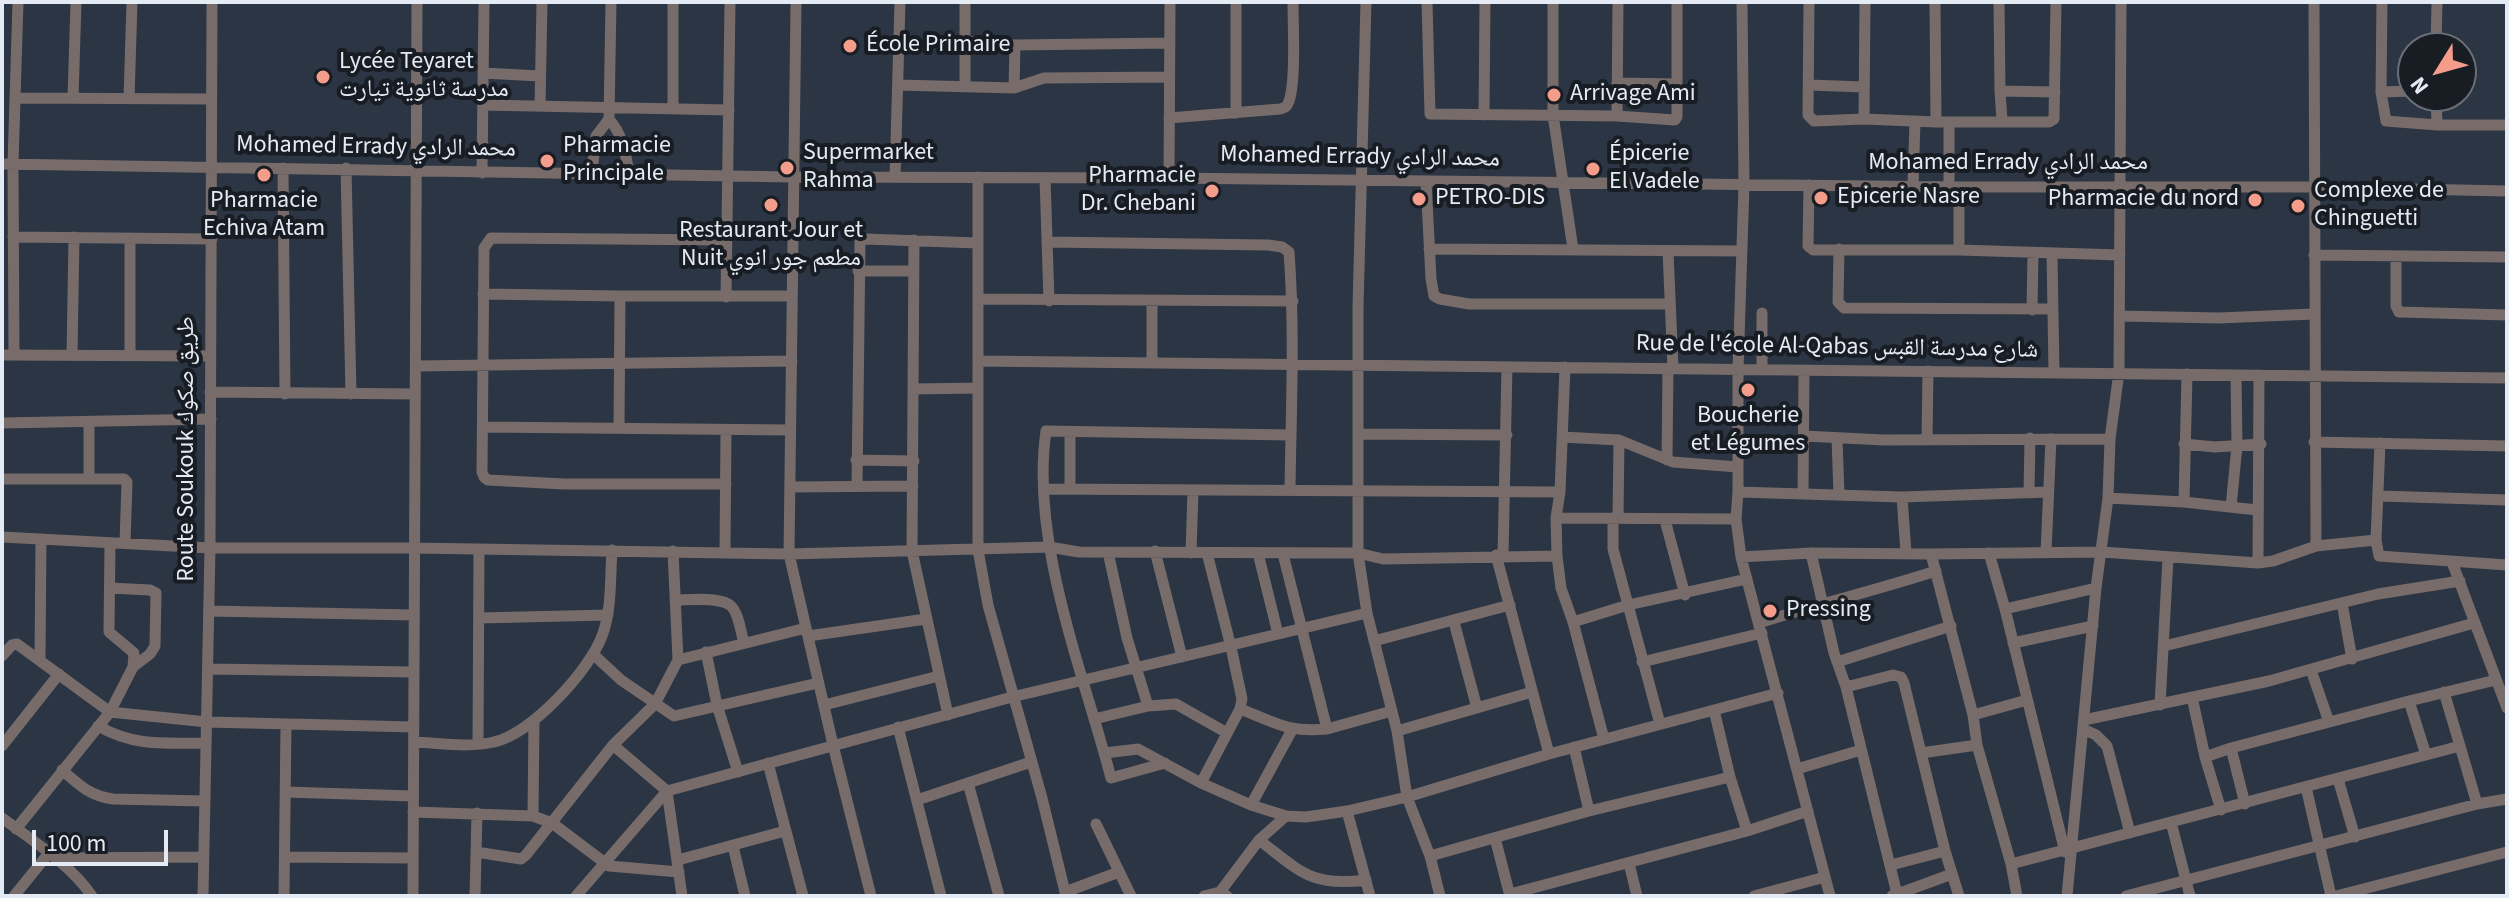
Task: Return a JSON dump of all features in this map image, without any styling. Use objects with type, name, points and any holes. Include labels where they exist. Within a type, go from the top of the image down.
[{"type":"street","points":[[18,2],[17,98],[7,164],[13,237],[8,287],[8,355],[210,356]]},
{"type":"street","points":[[73,98],[76,2]]},
{"type":"street","points":[[129,99],[132,2]]},
{"type":"street","name":"Route Soukouk طريق صكوك","points":[[203,896],[210,548],[212,2]]},
{"type":"street","points":[[413,896],[417,2]]},
{"type":"street","points":[[482,173],[484,2]]},
{"type":"street","points":[[540,106],[542,2]]},
{"type":"street","points":[[611,2],[610,114],[624,143],[629,173]]},
{"type":"street","points":[[673,2],[673,109]]},
{"type":"street","points":[[726,297],[730,2]]},
{"type":"street","points":[[796,2],[789,554],[871,896]]},
{"type":"street","points":[[895,177],[900,2]]},
{"type":"street","points":[[965,2],[965,86]]},
{"type":"street","points":[[1169,178],[1170,2]]},
{"type":"street","points":[[1236,2],[1236,113]]},
{"type":"street","points":[[1169,118],[1280,109],[1289,102],[1293,2]]},
{"type":"street","points":[[1366,2],[1358,307],[1358,553],[1367,613],[1397,731],[1407,797],[1430,856],[1440,896]]},
{"type":"street","points":[[1427,2],[1430,114],[1617,116],[1675,120],[1677,2]]},
{"type":"street","points":[[1484,115],[1485,2]]},
{"type":"street","points":[[1553,2],[1553,115],[1573,249]]},
{"type":"street","points":[[1617,116],[1618,2]]},
{"type":"street","points":[[1742,2],[1744,185],[1736,519],[1741,557],[1830,896]]},
{"type":"street","points":[[1809,2],[1810,119],[1936,122],[2049,122],[2055,115],[2056,2]]},
{"type":"street","points":[[1864,119],[1865,2]]},
{"type":"street","points":[[1935,2],[1936,122]]},
{"type":"street","points":[[1999,2],[2002,120]]},
{"type":"street","points":[[2067,896],[2068,851],[2108,498],[2110,439],[2119,372],[2121,2]]},
{"type":"street","points":[[2314,2],[2316,546]]},
{"type":"street","points":[[2382,2],[2381,92],[2386,121],[2507,125]]},
{"type":"street","points":[[2436,32],[2437,2]]},
{"type":"street","points":[[965,41],[1015,45],[1170,43]]},
{"type":"street","points":[[1014,88],[1015,45]]},
{"type":"street","points":[[2,47],[16,48]]},
{"type":"street","points":[[483,73],[540,76]]},
{"type":"street","points":[[898,85],[1014,88],[1044,78],[1169,77]]},
{"type":"street","points":[[1617,83],[1677,84]]},
{"type":"street","points":[[1809,85],[1864,87]]},
{"type":"street","points":[[2000,91],[2055,92]]},
{"type":"street","points":[[2381,92],[2397,92]]},
{"type":"street","points":[[17,98],[211,99]]},
{"type":"street","points":[[483,105],[540,106],[610,114],[673,109],[729,110]]},
{"type":"street","points":[[2437,112],[2437,125]]},
{"type":"street","points":[[592,172],[596,136],[610,114]]},
{"type":"street","points":[[1913,186],[1915,121]]},
{"type":"street","points":[[1949,122],[1959,250]]},
{"type":"street","name":"Mohamed Errady محمد الرادي","points":[[7,164],[793,177],[2314,187],[2507,191]]},
{"type":"street","points":[[283,168],[285,394]]},
{"type":"street","points":[[346,168],[351,394]]},
{"type":"street","points":[[978,177],[978,550],[988,605],[1066,894],[1119,872]]},
{"type":"street","points":[[1045,178],[1049,301]]},
{"type":"street","points":[[1426,181],[1434,296],[1469,304],[1670,304]]},
{"type":"street","points":[[1809,185],[1809,249],[2120,255]]},
{"type":"street","points":[[13,237],[212,239]]},
{"type":"street","points":[[72,355],[74,237]]},
{"type":"street","points":[[726,240],[496,237],[487,241],[482,365],[482,472],[493,482],[726,484]]},
{"type":"street","points":[[130,238],[130,356]]},
{"type":"street","points":[[914,240],[912,551],[948,715]]},
{"type":"street","points":[[857,486],[860,241],[978,243]]},
{"type":"street","points":[[1047,242],[1282,247],[1289,252],[1294,365],[1290,490]]},
{"type":"street","points":[[1429,249],[1742,251]]},
{"type":"street","points":[[1839,249],[1838,302],[1844,308],[2052,309]]},
{"type":"street","points":[[1667,460],[1671,368],[1668,251]]},
{"type":"street","points":[[2032,310],[2033,253]]},
{"type":"street","points":[[2052,254],[2054,372]]},
{"type":"street","points":[[2314,255],[2507,257]]},
{"type":"street","points":[[2396,257],[2396,306],[2399,312],[2507,315]]},
{"type":"street","points":[[858,271],[913,271]]},
{"type":"street","points":[[483,294],[792,296]]},
{"type":"street","points":[[619,427],[620,296]]},
{"type":"street","points":[[978,299],[1293,301]]},
{"type":"street","points":[[1152,301],[1152,363]]},
{"type":"street","points":[[1762,313],[1762,370]]},
{"type":"street","points":[[2121,316],[2219,318],[2314,314]]},
{"type":"street","points":[[416,366],[792,361]]},
{"type":"street","name":"Rue de l'école Al-Qabas شارع مدرسة القبس","points":[[978,361],[2507,378]]},
{"type":"street","points":[[1507,367],[1507,435],[1499,555],[1549,754]]},
{"type":"street","points":[[1565,367],[1560,492],[1556,518],[1557,556],[1561,588],[1604,739]]},
{"type":"street","points":[[1803,494],[1804,370]]},
{"type":"street","points":[[1927,440],[1928,371]]},
{"type":"street","points":[[2184,502],[2187,374]]},
{"type":"street","points":[[2231,507],[2237,446],[2236,375]]},
{"type":"street","points":[[2258,563],[2259,375]]},
{"type":"street","points":[[913,389],[978,388]]},
{"type":"street","points":[[210,392],[415,394]]},
{"type":"street","points":[[2,423],[211,419]]},
{"type":"street","points":[[89,423],[89,479]]},
{"type":"street","points":[[483,427],[790,430]]},
{"type":"street","points":[[725,552],[726,430]]},
{"type":"street","points":[[1165,763],[1111,778],[1049,547],[1044,489],[1046,431],[1291,435]]},
{"type":"street","points":[[1070,432],[1070,489]]},
{"type":"street","points":[[1359,434],[1507,435]]},
{"type":"street","points":[[1804,436],[1927,440],[2110,439]]},
{"type":"street","points":[[1562,437],[1619,440],[1667,460],[1738,467]]},
{"type":"street","points":[[1837,438],[1839,495]]},
{"type":"street","points":[[2029,493],[2030,438]]},
{"type":"street","points":[[2046,552],[2051,439]]},
{"type":"street","points":[[1619,440],[1613,549],[1660,724]]},
{"type":"street","points":[[2314,442],[2507,446]]},
{"type":"street","points":[[2380,443],[2376,540],[2380,557],[2507,565]]},
{"type":"street","points":[[2184,444],[2215,447],[2261,444]]},
{"type":"street","points":[[856,460],[914,461]]},
{"type":"street","points":[[2,479],[120,479],[127,482],[125,543]]},
{"type":"street","points":[[790,487],[913,486]]},
{"type":"street","points":[[1044,489],[1560,492]]},
{"type":"street","points":[[1191,553],[1193,491]]},
{"type":"street","points":[[1738,492],[1902,497],[2048,492]]},
{"type":"street","points":[[2379,496],[2507,500]]},
{"type":"street","points":[[1902,497],[1906,553]]},
{"type":"street","points":[[2108,498],[2257,510]]},
{"type":"street","points":[[1556,518],[1736,519]]},
{"type":"street","points":[[1665,520],[1685,595]]},
{"type":"street","points":[[2,537],[210,548],[789,554],[1049,547],[1079,552],[1358,553],[1383,559],[1557,556]]},
{"type":"street","points":[[40,659],[41,539]]},
{"type":"street","points":[[1741,557],[1811,553],[2102,552],[2258,563],[2316,546],[2376,540]]},
{"type":"street","points":[[16,829],[110,712],[133,667],[134,653],[109,632],[110,543]]},
{"type":"street","points":[[478,744],[479,549]]},
{"type":"street","points":[[414,742],[478,744],[505,739],[552,704],[593,654],[602,638],[608,615],[612,550]]},
{"type":"street","points":[[476,852],[521,859],[613,745],[655,704],[678,660],[673,551]]},
{"type":"street","points":[[1155,551],[1182,657]]},
{"type":"street","points":[[1108,552],[1127,638],[1148,706]]},
{"type":"street","points":[[1201,783],[1240,709],[1242,699],[1207,553]]},
{"type":"street","points":[[1258,553],[1278,634]]},
{"type":"street","points":[[1811,553],[1891,865],[1894,895],[1952,874]]},
{"type":"street","points":[[1989,553],[2068,851]]},
{"type":"street","points":[[1283,554],[1327,729]]},
{"type":"street","points":[[1931,554],[2017,896]]},
{"type":"street","points":[[2160,705],[2168,558]]},
{"type":"street","points":[[2452,562],[2507,708]]},
{"type":"street","points":[[1642,662],[1761,628],[1822,603],[1936,571]]},
{"type":"street","points":[[1573,622],[1628,605],[1747,579]]},
{"type":"street","points":[[2164,646],[2378,594],[2460,581]]},
{"type":"street","points":[[110,588],[156,593],[155,646],[133,667]]},
{"type":"street","points":[[2005,609],[2096,588]]},
{"type":"street","points":[[675,600],[727,602],[734,611],[744,643]]},
{"type":"street","points":[[2342,603],[2352,659]]},
{"type":"street","points":[[1374,641],[1510,605]]},
{"type":"street","points":[[209,611],[413,615]]},
{"type":"street","points":[[576,896],[667,791],[1012,697],[1367,613]]},
{"type":"street","points":[[479,618],[608,615]]},
{"type":"street","points":[[678,660],[744,643],[807,632],[926,619]]},
{"type":"street","points":[[1454,622],[1477,708]]},
{"type":"street","points":[[2083,724],[2311,670],[2474,623]]},
{"type":"street","points":[[1837,662],[1951,626]]},
{"type":"street","points":[[2013,643],[2093,626]]},
{"type":"street","points":[[2,656],[14,644],[40,659],[110,712],[207,722],[414,727]]},
{"type":"street","points":[[706,652],[717,705],[738,772]]},
{"type":"street","points":[[593,654],[621,680],[674,716],[818,683]]},
{"type":"street","points":[[208,669],[414,672]]},
{"type":"street","points":[[2311,670],[2329,722]]},
{"type":"street","points":[[2,746],[7,730],[59,674]]},
{"type":"street","points":[[1846,687],[1893,675],[1901,677],[1959,896]]},
{"type":"street","points":[[824,705],[939,676]]},
{"type":"street","points":[[2205,757],[2496,680]]},
{"type":"street","points":[[1397,731],[1532,692]]},
{"type":"street","points":[[2444,692],[2477,804]]},
{"type":"street","points":[[1105,753],[1134,748],[1251,805],[1286,816],[1306,817],[1407,797],[1549,754],[1778,693]]},
{"type":"street","points":[[2192,697],[2221,810]]},
{"type":"street","points":[[1973,715],[2027,700]]},
{"type":"street","points":[[2409,701],[2426,755]]},
{"type":"street","points":[[1094,719],[1148,706],[1181,706],[1227,733]]},
{"type":"street","points":[[1240,709],[1263,721],[1292,730],[1327,729],[1392,711]]},
{"type":"street","points":[[1714,710],[1747,831]]},
{"type":"street","points":[[533,816],[534,720]]},
{"type":"street","points":[[284,896],[286,724]]},
{"type":"street","points":[[2083,724],[2107,746],[2130,833]]},
{"type":"street","points":[[98,726],[137,743],[206,743]]},
{"type":"street","points":[[898,727],[941,896]]},
{"type":"street","points":[[1251,805],[1292,730]]},
{"type":"street","points":[[613,745],[667,791],[682,896]]},
{"type":"street","points":[[1921,753],[1977,745]]},
{"type":"street","points":[[2011,864],[2460,746]]},
{"type":"street","points":[[1574,747],[1589,811]]},
{"type":"street","points":[[2231,748],[2245,804]]},
{"type":"street","points":[[1797,769],[1861,750]]},
{"type":"street","points":[[917,800],[1031,762]]},
{"type":"street","points":[[768,763],[803,896]]},
{"type":"street","points":[[62,770],[99,797],[204,801]]},
{"type":"street","points":[[1430,856],[1589,811],[1730,777]]},
{"type":"street","points":[[2338,779],[2355,837]]},
{"type":"street","points":[[968,783],[999,896]]},
{"type":"street","points":[[2306,787],[2334,896],[2507,852]]},
{"type":"street","points":[[286,792],[413,796]]},
{"type":"street","points":[[2126,896],[2477,804],[2507,799]]},
{"type":"street","points":[[1347,811],[1370,896]]},
{"type":"street","points":[[1495,838],[1510,895],[1747,831],[1808,811]]},
{"type":"street","points":[[413,812],[533,816],[552,823],[603,864],[615,868],[678,866],[785,831]]},
{"type":"street","points":[[475,896],[477,813]]},
{"type":"street","points":[[1204,896],[1223,895],[1259,840],[1286,816]]},
{"type":"street","points":[[2,818],[52,856],[83,883],[92,896]]},
{"type":"street","points":[[2171,822],[2190,896]]},
{"type":"street","points":[[1096,824],[1131,896]]},
{"type":"street","points":[[1259,840],[1315,879],[1340,883],[1366,880]]},
{"type":"street","points":[[733,846],[745,896]]},
{"type":"street","points":[[1891,865],[1945,851]]},
{"type":"street","points":[[14,896],[52,856],[203,857]]},
{"type":"street","points":[[285,857],[413,858]]},
{"type":"street","points":[[1629,863],[1637,896]]},
{"type":"street","points":[[1761,895],[1825,877]]},
{"type":"place","name":"École Primaire","points":[[850,46]]},
{"type":"place","name":"Lycée Teyaret مدرسة ثانوية تيارت","points":[[323,77]]},
{"type":"place","name":"Arrivage Ami","points":[[1554,95]]},
{"type":"place","name":"Pharmacie Principale","points":[[547,161]]},
{"type":"place","name":"Supermarket Rahma","points":[[787,168]]},
{"type":"place","name":"Épicerie El Vadele","points":[[1593,169]]},
{"type":"place","name":"Pharmacie Echiva Atam","points":[[264,175]]},
{"type":"place","name":"Pharmacie Dr. Chebani","points":[[1212,191]]},
{"type":"place","name":"Epicerie Nasre","points":[[1821,198]]},
{"type":"place","name":"PETRO-DIS","points":[[1419,199]]},
{"type":"place","name":"Pharmacie du nord","points":[[2255,200]]},
{"type":"place","name":"Restaurant Jour et Nuit مطعم جور انوي","points":[[771,205]]},
{"type":"place","name":"Complexe de Chinguetti","points":[[2298,206]]},
{"type":"place","name":"Boucherie et Légumes","points":[[1748,390]]},
{"type":"place","name":"Pressing","points":[[1770,611]]}]
